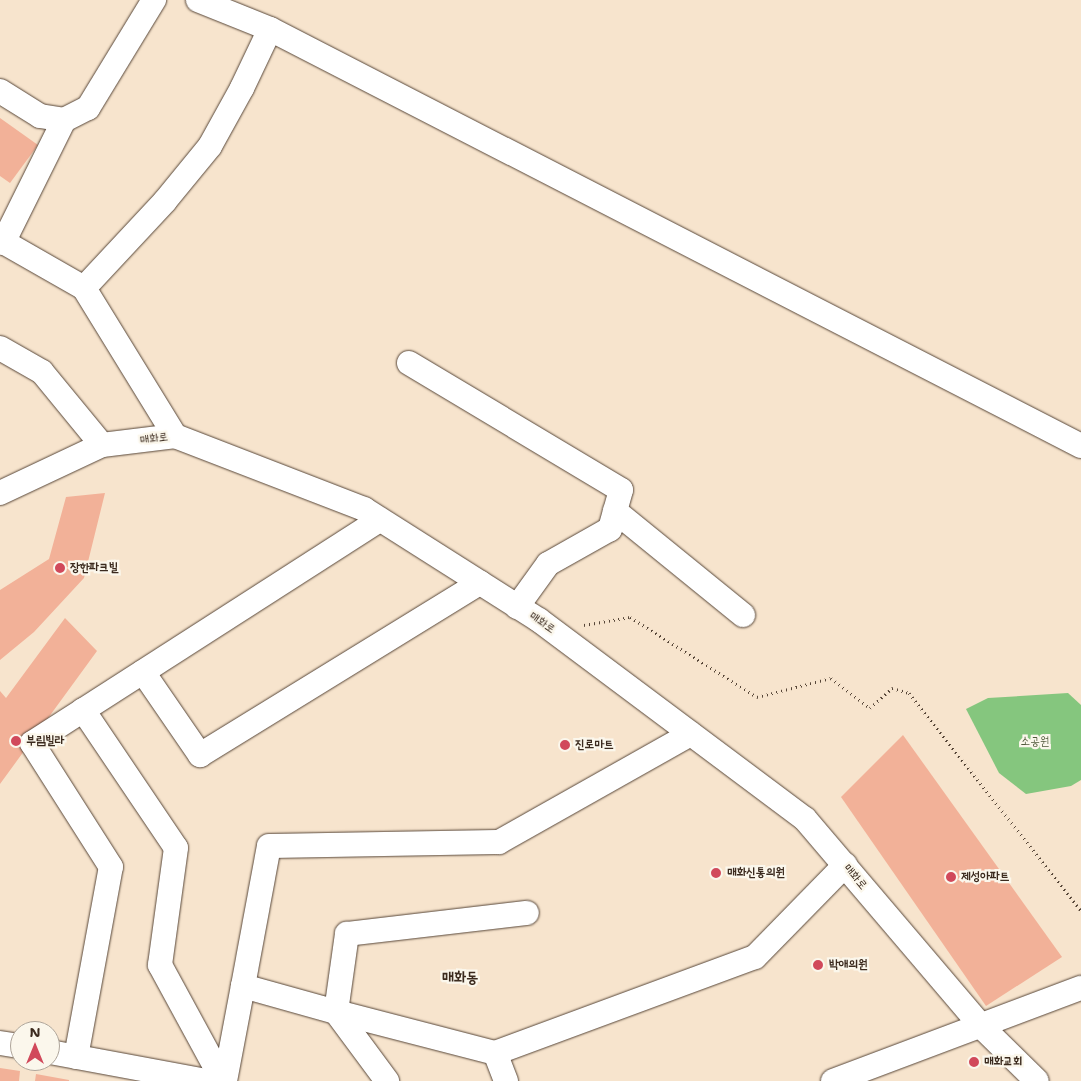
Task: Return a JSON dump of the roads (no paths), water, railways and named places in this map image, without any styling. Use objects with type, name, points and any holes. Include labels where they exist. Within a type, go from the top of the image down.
[{"type":"street","points":[[0,91],[40,116],[64,120],[88,108],[154,0]]},
{"type":"street","points":[[198,0],[270,29],[1081,446]]},
{"type":"street","points":[[84,288],[166,201],[210,146],[242,88],[270,29]]},
{"type":"street","points":[[64,120],[2,241],[84,288],[175,436]]},
{"type":"street","points":[[0,348],[42,372],[102,446]]},
{"type":"street","points":[[409,363],[621,490],[610,529],[548,564],[517,606]]},
{"type":"street","name":"매화로","points":[[0,493],[102,446],[175,436],[364,510],[539,620],[806,819],[981,1026],[1037,1081]]},
{"type":"street","points":[[615,511],[743,615]]},
{"type":"street","points":[[76,1057],[111,867],[32,743],[380,520]]},
{"type":"street","points":[[143,672],[200,755],[480,583]]},
{"type":"street","points":[[84,710],[176,848],[160,965],[224,1081]]},
{"type":"street","points":[[224,1081],[269,846],[499,842],[691,734]]},
{"type":"street","points":[[243,986],[495,1053],[755,957],[845,866]]},
{"type":"street","points":[[387,1081],[336,1012],[347,934],[527,913]]},
{"type":"street","points":[[833,1081],[1081,988]]},
{"type":"street","points":[[495,1053],[506,1081]]},
{"type":"street","points":[[60,1054],[206,1081]]},
{"type":"place","name":"장한파크빌","points":[[60,568]]},
{"type":"place","name":"부림빌라","points":[[16,741]]},
{"type":"place","name":"진로마트","points":[[565,745]]},
{"type":"place","name":"매화신통의원","points":[[716,873]]},
{"type":"place","name":"제성아파트","points":[[951,877]]},
{"type":"place","name":"박애의원","points":[[818,965]]},
{"type":"place","name":"매화교회","points":[[974,1062]]},
{"type":"district","name":"매화동","points":[[460,978]]},
{"type":"park label","name":"소공원","points":[[1035,742]]}]
